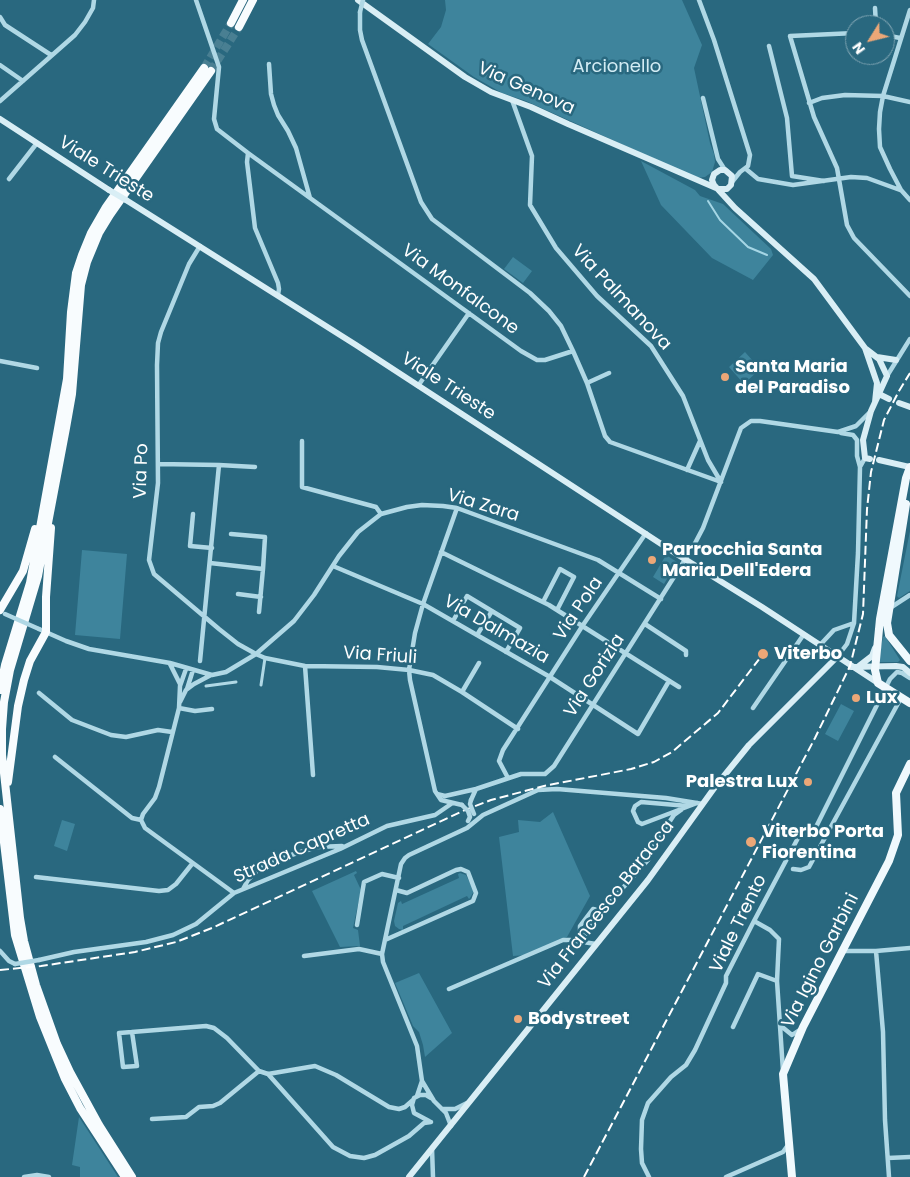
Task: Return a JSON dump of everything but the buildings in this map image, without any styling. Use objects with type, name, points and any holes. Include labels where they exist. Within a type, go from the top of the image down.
[{"type":"highway","points":[[232,23],[243,0]]},
{"type":"highway","points":[[239,27],[253,0]]},
{"type":"highway","points":[[132,1177],[80,1092],[57,1044],[24,941],[2,754],[4,702],[10,670],[36,588],[67,378],[71,312],[76,274],[82,255],[91,233],[106,207],[207,70]]},
{"type":"highway","points":[[2,612],[23,571],[35,530],[46,513]]},
{"type":"highway","points":[[6,796],[18,706],[30,661],[42,630],[51,534],[46,513]]},
{"type":"highway","points":[[0,690],[5,665],[30,583],[46,513]]},
{"type":"highway","points":[[0,809],[16,935],[40,1017],[65,1079],[80,1108],[125,1177]]},
{"type":"main road","name":"Via Genova","points":[[358,0],[465,78],[491,92],[531,106],[717,189],[735,208],[814,280],[866,348]]},
{"type":"main road","name":"Viale Trieste","points":[[0,119],[109,190],[278,295],[882,686]]},
{"type":"main road","points":[[697,180],[713,176],[718,171],[726,171],[732,176],[732,182],[727,189],[717,189],[712,183],[713,176]]},
{"type":"main road","name":"Via Genova","points":[[727,189],[728,198],[735,208]]},
{"type":"main road","points":[[866,348],[877,357],[887,376],[870,411],[863,440],[868,458]]},
{"type":"main road","points":[[866,348],[877,383],[875,402]]},
{"type":"main road","points":[[877,357],[896,360]]},
{"type":"main road","points":[[870,360],[887,376]]},
{"type":"main road","points":[[879,394],[889,399]]},
{"type":"main road","points":[[899,403],[910,407]]},
{"type":"main road","points":[[879,460],[910,467],[906,478],[892,554],[875,666],[882,686],[910,703]]},
{"type":"main road","points":[[910,483],[887,623],[889,635],[910,662]]},
{"type":"main road","points":[[859,666],[872,656],[877,644]]},
{"type":"main road","name":"Via Francesco Baracca","points":[[409,1177],[648,880],[701,804],[758,734],[837,657]]},
{"type":"main road","points":[[851,667],[896,666],[903,667],[910,673]]},
{"type":"main road","name":"Via Igino Garbini","points":[[792,1177],[783,1074],[803,1027],[892,852],[898,835],[896,793],[910,764]]},
{"type":"street","points":[[0,101],[75,35],[93,8],[94,0]]},
{"type":"street","name":"Via Monfalcone","points":[[196,0],[219,67],[214,119],[217,128],[248,153],[521,351],[537,360],[545,360],[573,351]]},
{"type":"street","points":[[363,0],[360,12],[362,40],[421,202],[432,219],[530,293],[549,311],[561,326],[587,382],[605,436],[610,442],[721,482]]},
{"type":"street","points":[[699,0],[717,48],[750,155],[750,162],[746,169],[740,172],[732,182]]},
{"type":"street","points":[[875,8],[875,15]]},
{"type":"street","points":[[910,10],[900,38],[880,112],[880,147],[901,190],[910,200]]},
{"type":"street","points":[[0,17],[5,25],[51,55]]},
{"type":"street","points":[[845,33],[790,36],[809,103],[837,168],[847,225],[854,238],[910,296]]},
{"type":"street","points":[[895,37],[900,38]]},
{"type":"street","points":[[769,46],[787,118],[792,176],[824,180]]},
{"type":"street","points":[[269,64],[271,94],[274,106],[296,148],[310,198]]},
{"type":"street","points":[[0,65],[24,81]]},
{"type":"street","points":[[809,103],[822,98],[845,95],[883,96],[910,102]]},
{"type":"street","points":[[703,98],[718,158],[726,171],[740,172]]},
{"type":"street","name":"Via Palmanova","points":[[512,100],[532,156],[530,205],[556,248],[597,296],[651,346],[683,396],[708,460],[721,482]]},
{"type":"street","points":[[9,178],[37,143]]},
{"type":"street","points":[[248,153],[247,162],[255,228],[278,283],[280,289],[278,295]]},
{"type":"street","points":[[713,176],[718,158]]},
{"type":"street","points":[[746,169],[758,179],[768,182],[793,185],[851,177],[867,178],[901,190]]},
{"type":"street","name":"Via Po","points":[[200,246],[188,264],[158,343],[158,483],[149,560],[151,569],[158,578],[238,644],[256,654]]},
{"type":"street","points":[[418,386],[469,313]]},
{"type":"street","points":[[887,376],[910,338]]},
{"type":"street","points":[[0,361],[37,368]]},
{"type":"street","points":[[587,382],[609,373]]},
{"type":"street","points":[[838,432],[856,426],[870,411]]},
{"type":"street","name":"Via Gorizia","points":[[437,794],[445,796],[476,789],[521,774],[542,774],[549,771],[686,559],[703,528],[742,428],[751,422],[760,421],[838,432]]},
{"type":"street","points":[[837,657],[847,644],[854,623],[860,467],[857,456],[857,440],[853,435],[838,432]]},
{"type":"street","points":[[687,470],[700,440]]},
{"type":"street","points":[[302,442],[302,487],[376,507],[381,514]]},
{"type":"street","points":[[695,453],[708,460]]},
{"type":"street","points":[[860,467],[868,458]]},
{"type":"street","points":[[158,464],[255,466]]},
{"type":"street","points":[[200,661],[220,465]]},
{"type":"street","name":"Via Zara","points":[[186,690],[212,675],[230,670],[256,654],[294,621],[358,532],[381,514],[407,507],[422,505],[457,508],[598,560],[661,599]]},
{"type":"street","points":[[457,508],[423,604],[415,633],[409,670],[437,794],[442,800],[451,804],[462,805],[474,814],[483,815]]},
{"type":"street","points":[[193,514],[190,546],[212,548]]},
{"type":"street","name":"Via Pola","points":[[508,778],[501,766],[499,757],[646,532]]},
{"type":"street","points":[[231,534],[265,537],[259,612]]},
{"type":"street","points":[[440,552],[543,602],[679,687]]},
{"type":"street","points":[[210,563],[263,569]]},
{"type":"street","name":"Via Dalmazia","points":[[333,566],[423,604],[550,677],[638,734],[669,681]]},
{"type":"street","points":[[543,602],[560,569],[574,577],[557,610]]},
{"type":"street","points":[[238,594],[261,597]]},
{"type":"street","points":[[889,609],[910,595]]},
{"type":"street","points":[[452,621],[467,596],[520,628],[506,652]]},
{"type":"street","points":[[477,635],[492,611]]},
{"type":"street","points":[[2,612],[66,641],[89,649],[170,664],[212,675]]},
{"type":"street","points":[[820,645],[834,630],[854,623]]},
{"type":"street","points":[[645,624],[686,651],[686,655]]},
{"type":"street","points":[[753,708],[804,634]]},
{"type":"street","name":"Via Friuli","points":[[256,654],[264,658],[305,666],[377,667],[409,670],[433,675],[518,729]]},
{"type":"street","points":[[261,685],[264,658]]},
{"type":"street","points":[[462,692],[479,663]]},
{"type":"street","points":[[170,664],[177,675],[180,686]]},
{"type":"street","points":[[305,666],[313,775]]},
{"type":"street","points":[[179,705],[180,686],[186,669]]},
{"type":"street","points":[[193,670],[179,705],[158,792],[141,820],[145,828],[234,893]]},
{"type":"street","points":[[898,696],[890,684],[890,679],[898,672],[910,678]]},
{"type":"street","name":"Viale Trento","points":[[649,1177],[642,1163],[642,1120],[648,1103],[671,1077],[686,1065],[695,1050],[726,983],[726,976],[784,860],[798,838],[815,830],[882,686],[890,679]]},
{"type":"street","points":[[206,686],[236,682]]},
{"type":"street","points":[[39,693],[72,720],[116,736],[158,730],[172,732]]},
{"type":"street","name":"Viale Trento","points":[[794,869],[801,870],[809,867],[898,696]]},
{"type":"street","points":[[179,705],[195,711],[212,709]]},
{"type":"street","points":[[55,757],[132,818],[141,820]]},
{"type":"street","points":[[470,822],[474,814],[470,800],[476,789]]},
{"type":"street","points":[[432,1099],[422,1081],[417,1046],[385,969],[382,954],[401,864],[409,855],[458,832],[470,822],[483,815],[528,794],[544,790],[666,798],[701,804]]},
{"type":"street","points":[[688,806],[642,824],[638,822],[633,811],[635,806],[641,802],[688,806],[701,804]]},
{"type":"street","name":"Strada Capretta","points":[[0,951],[9,961],[15,964],[74,952],[146,942],[173,935],[206,918],[234,893],[346,846],[387,826],[435,815],[451,804]]},
{"type":"street","points":[[602,911],[593,909],[580,926],[580,934],[586,934],[602,911],[648,860],[652,848],[674,816],[681,810]]},
{"type":"street","points":[[468,811],[470,822]]},
{"type":"street","points":[[243,889],[248,880],[261,867],[275,860],[317,847],[346,846]]},
{"type":"street","points":[[36,877],[159,891],[168,890],[176,884],[192,864]]},
{"type":"street","points":[[385,940],[473,901],[476,893],[468,872],[461,869],[407,893],[396,890]]},
{"type":"street","points":[[357,925],[364,882],[382,874],[399,878]]},
{"type":"street","points":[[754,921],[770,930],[779,939],[777,982],[783,1074]]},
{"type":"street","points":[[448,989],[564,940],[596,944]]},
{"type":"street","points":[[842,951],[910,948]]},
{"type":"street","points":[[304,956],[360,949],[382,954]]},
{"type":"street","points":[[876,951],[883,1032],[888,1177]]},
{"type":"street","points":[[733,1027],[758,974],[777,982]]},
{"type":"street","points":[[132,1032],[137,1066],[123,1067],[119,1034],[132,1032],[206,1026],[214,1028],[227,1038],[259,1071],[268,1074],[316,1066],[320,1067],[389,1107],[399,1109],[405,1107],[415,1098],[426,1095],[442,1109],[448,1117],[451,1126]]},
{"type":"street","points":[[780,1026],[792,1035],[803,1027]]},
{"type":"street","points":[[152,1119],[186,1117],[199,1107],[213,1106],[259,1071]]},
{"type":"street","points":[[268,1074],[333,1147],[350,1156],[364,1158],[375,1155],[409,1136],[424,1123],[431,1122],[414,1113],[412,1108],[422,1081]]},
{"type":"street","points":[[442,1109],[458,1108],[473,1099]]},
{"type":"street","points":[[726,1177],[783,1152],[789,1144]]},
{"type":"street","points":[[432,1148],[433,1177]]},
{"type":"street","points":[[776,1155],[790,1161]]},
{"type":"street","points":[[888,1158],[910,1156]]},
{"type":"street","points":[[24,1177],[37,1175],[49,1177]]},
{"type":"green space","name":"Arcionello","points":[[445,0],[682,0],[702,45],[694,68],[714,154],[715,162],[712,172],[705,177],[697,178],[526,101],[502,93],[474,77],[428,44],[441,27],[446,10]]},
{"type":"green space","points":[[641,161],[695,190],[700,196],[723,204],[771,249],[773,255],[753,280],[712,258],[661,205]]},
{"type":"green space","points":[[513,257],[532,271],[523,283],[504,269]]},
{"type":"green space","points":[[745,352],[760,369],[744,384],[729,367]]},
{"type":"green space","points":[[910,531],[910,591],[899,598],[897,596]]},
{"type":"green space","points":[[82,550],[127,554],[120,639],[75,635]]},
{"type":"green space","points":[[666,555],[677,562],[664,584],[653,577]]},
{"type":"green space","points":[[885,636],[900,660],[898,662],[878,662],[883,637]]},
{"type":"green space","points":[[841,704],[854,711],[838,741],[825,734]]},
{"type":"green space","points":[[553,812],[590,896],[567,937],[526,955],[513,956],[499,837],[519,832],[518,820],[540,822]]},
{"type":"green space","points":[[62,820],[75,824],[67,851],[54,846]]},
{"type":"green space","points":[[356,871],[357,873],[354,875],[361,890],[353,928],[358,930],[360,946],[340,947],[312,891]]},
{"type":"green space","points":[[458,874],[466,875],[474,891],[469,899],[467,896],[403,926],[403,930],[395,926],[394,921],[398,903],[401,901],[402,904],[459,878]]},
{"type":"green space","points":[[419,973],[452,1033],[425,1057],[419,1032],[413,1026],[395,983]]},
{"type":"green space","points":[[79,1117],[118,1177],[80,1177],[80,1167],[72,1165]]},
{"type":"waterway","points":[[708,201],[720,220],[748,247],[767,255]]},
{"type":"tunnel","points":[[204,68],[231,23]]},
{"type":"tunnel","points":[[211,71],[239,27]]},
{"type":"railway","points":[[584,1177],[815,738],[850,666],[863,614],[867,509],[871,472],[884,420],[910,373]]},
{"type":"railway","points":[[0,970],[135,952],[176,942],[212,928],[465,810],[491,800],[544,786],[631,769],[654,762],[672,752],[718,713],[763,654]]},
{"type":"place","name":"Santa Maria del Paradiso","points":[[725,377]]},
{"type":"place","name":"Parrocchia Santa Maria Dell'Edera","points":[[652,560]]},
{"type":"place","name":"Viterbo","points":[[763,654]]},
{"type":"place","name":"Lux","points":[[856,698]]},
{"type":"place","name":"Palestra Lux","points":[[808,782]]},
{"type":"place","name":"Viterbo Porta Fiorentina","points":[[751,842]]},
{"type":"place","name":"Bodystreet","points":[[518,1019]]}]
